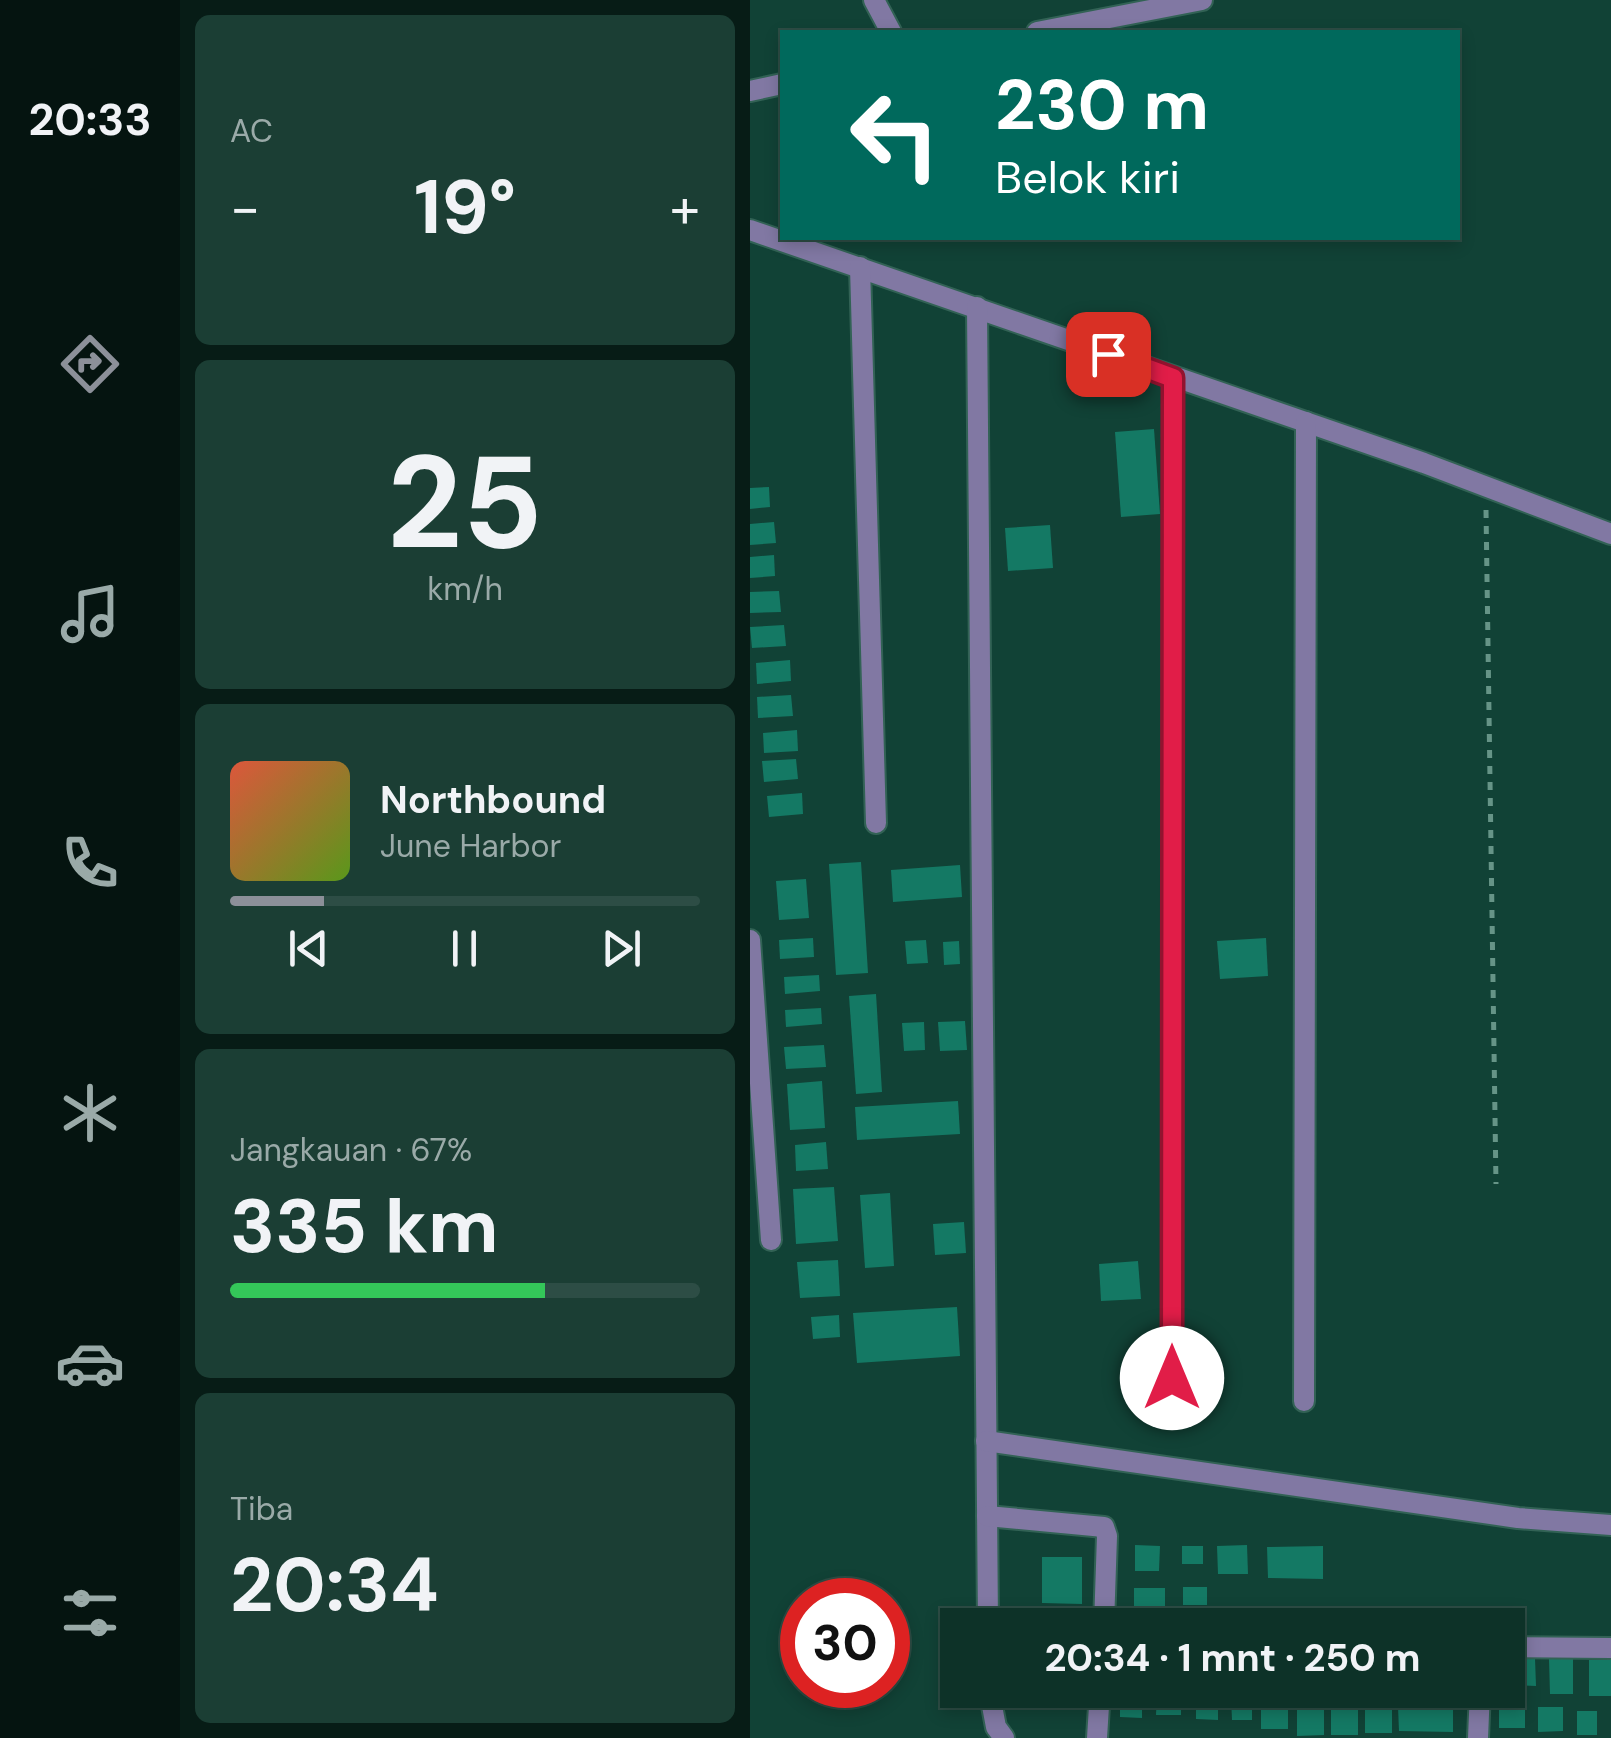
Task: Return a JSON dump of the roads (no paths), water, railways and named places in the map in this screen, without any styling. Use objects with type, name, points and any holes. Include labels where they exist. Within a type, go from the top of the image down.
[{"type":"street","points":[[874,0],[891,30]]},
{"type":"street","points":[[1048,30],[1202,0]]},
{"type":"street","points":[[750,91],[780,84]]},
{"type":"street","points":[[750,230],[1306,422],[1611,534]]},
{"type":"street","points":[[860,267],[876,823]]},
{"type":"street","points":[[977,307],[988,1608]]},
{"type":"street","points":[[1172,1378],[1173,378]]},
{"type":"street","points":[[1304,1400],[1306,422]]},
{"type":"street","points":[[750,940],[772,1240]]},
{"type":"street","points":[[986,1441],[1518,1518],[1611,1525]]},
{"type":"street","points":[[987,1516],[1104,1527],[1108,1536],[1105,1608]]},
{"type":"street","points":[[1525,1647],[1611,1648]]},
{"type":"street","points":[[993,1708],[996,1727],[1004,1738]]},
{"type":"street","points":[[1097,1738],[1099,1708]]},
{"type":"street","points":[[1478,1738],[1479,1708]]}]
